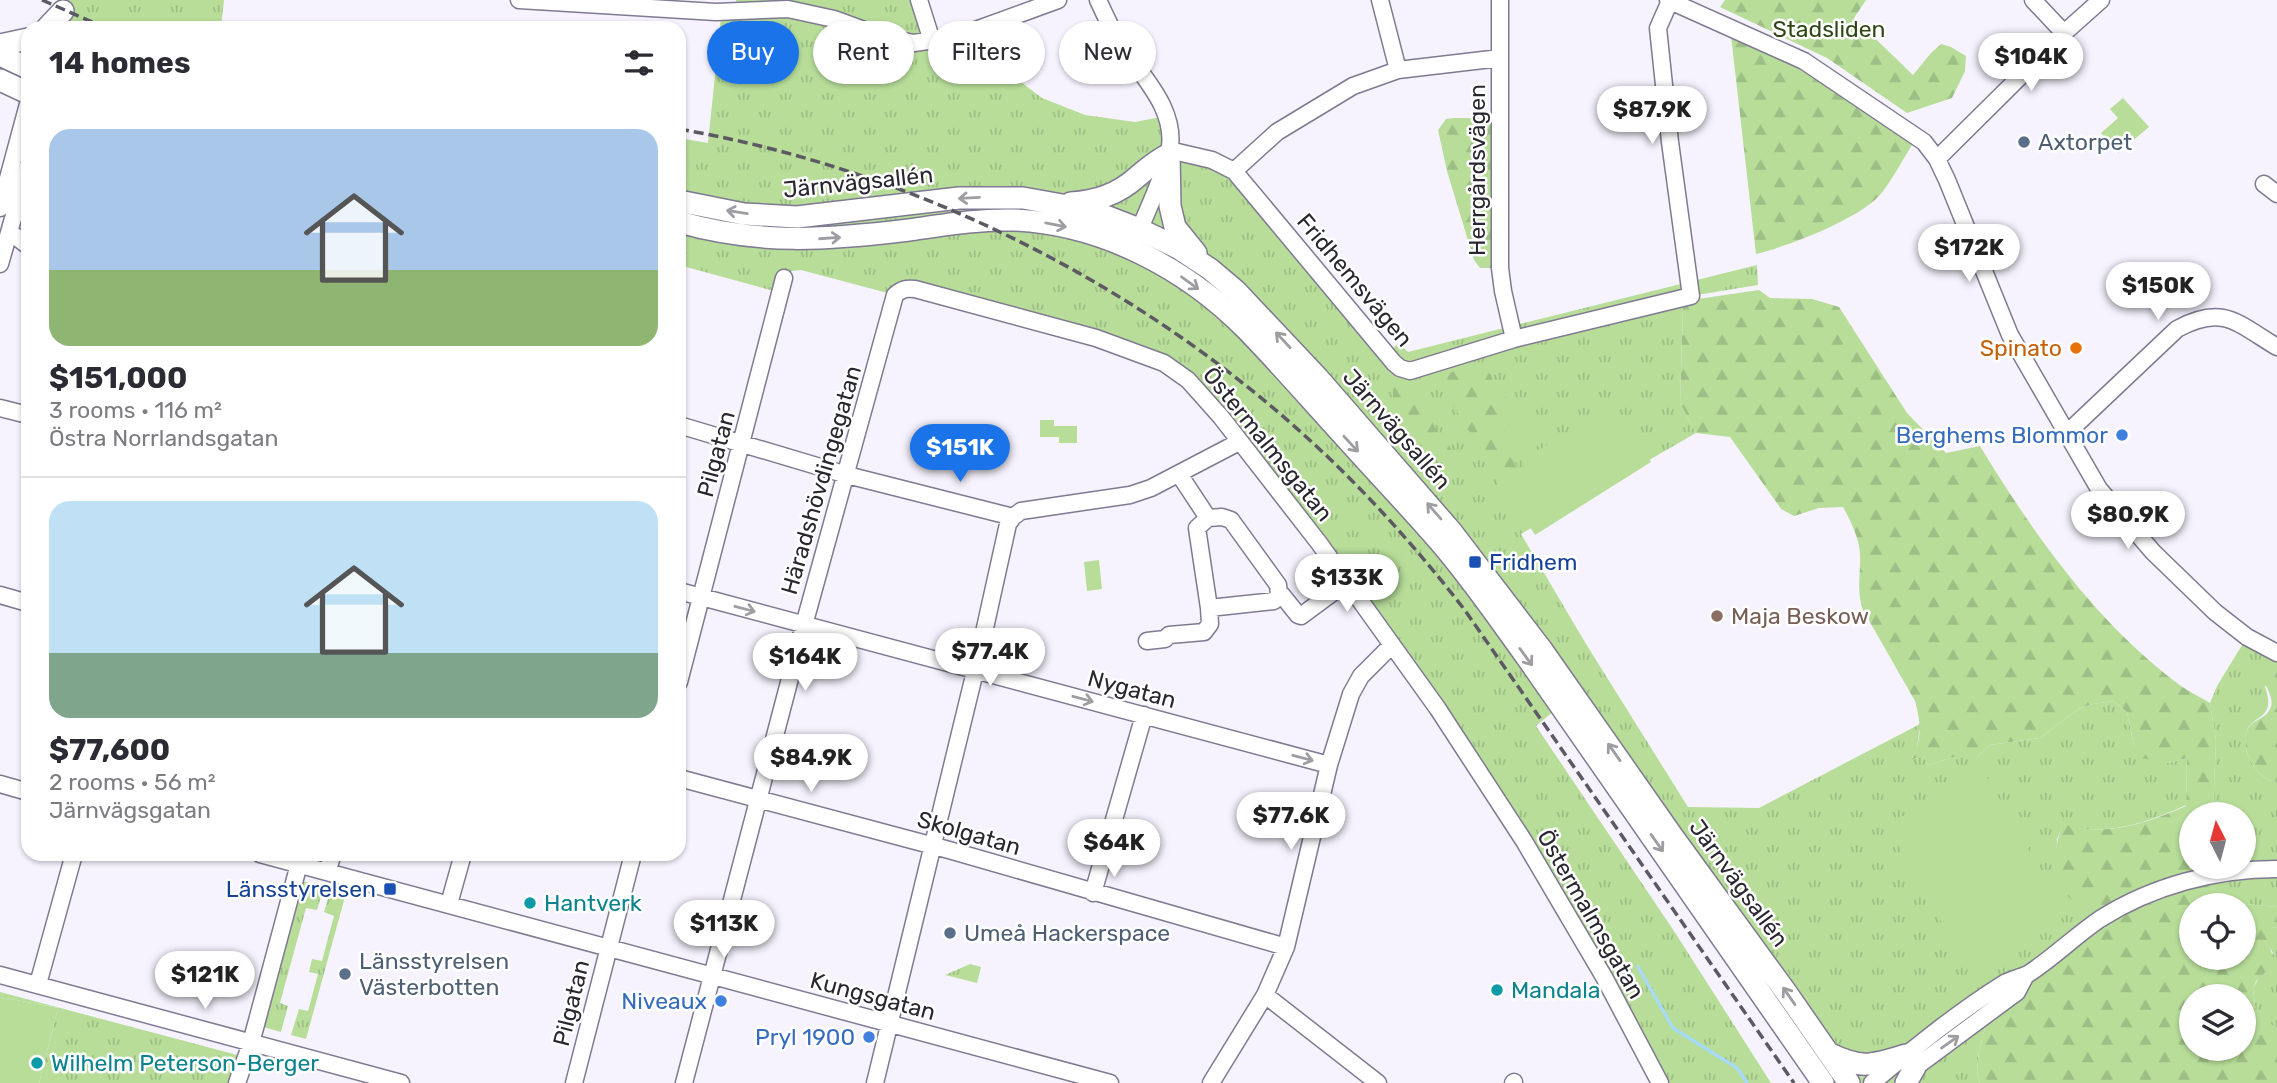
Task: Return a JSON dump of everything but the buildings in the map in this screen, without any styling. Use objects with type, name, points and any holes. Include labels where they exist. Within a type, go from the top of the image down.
[{"type":"main road","points":[[0,46],[21,41]]},
{"type":"main road","points":[[0,55],[21,65]]},
{"type":"main road","points":[[0,80],[21,90]]},
{"type":"main road","points":[[1062,205],[1107,197],[1123,188],[1150,164],[1169,152]]},
{"type":"main road","points":[[1169,152],[1170,206],[1175,227],[1210,269]]},
{"type":"main road","name":"Järnvägsallén","points":[[686,202],[771,217],[818,215],[959,198],[1023,198],[1108,217],[1136,238],[1247,330],[1440,542],[1528,659],[1823,1083]]},
{"type":"main road","name":"Järnvägsallén","points":[[686,224],[726,234],[786,240],[838,238],[987,220],[1013,220],[1136,238],[1178,248],[1210,269],[1236,291],[1309,369],[1451,531],[1542,650],[1849,1083]]},
{"type":"main road","points":[[1828,1053],[1849,1063],[1909,1068]]},
{"type":"street","points":[[519,0],[629,3],[716,12],[731,5],[789,9],[834,19],[904,42],[928,41]]},
{"type":"street","points":[[919,0],[928,28]]},
{"type":"street","points":[[1001,21],[1058,0]]},
{"type":"street","points":[[1098,0],[1118,40],[1160,100],[1166,117],[1169,152],[1136,238]]},
{"type":"street","points":[[1380,0],[1398,70]]},
{"type":"street","name":"Herrgårdsvägen","points":[[1500,0],[1500,268],[1514,339]]},
{"type":"street","points":[[1669,0],[1804,61],[1924,142],[1937,159],[2010,335],[2099,489],[2153,552],[2215,612],[2247,637],[2277,653]]},
{"type":"street","name":"Fridhemsvägen","points":[[1169,152],[1212,160],[1234,171],[1399,368],[1410,371],[1514,339],[1690,296],[1658,28],[1669,0]]},
{"type":"street","points":[[2033,0],[2064,33]]},
{"type":"street","points":[[1937,159],[2101,0]]},
{"type":"street","points":[[1234,171],[1277,132],[1353,86],[1398,70],[1500,58]]},
{"type":"street","points":[[0,208],[21,130]]},
{"type":"street","points":[[0,264],[21,192]]},
{"type":"street","points":[[10,232],[21,241]]},
{"type":"street","name":"Pilgatan","points":[[686,656],[784,278]]},
{"type":"street","name":"Östermalmsgatan","points":[[895,295],[900,290],[915,289],[1096,338],[1164,363],[1188,380],[1319,543],[1438,709],[1524,841],[1604,977],[1660,1083]]},
{"type":"street","name":"Häradshövdingegatan","points":[[684,1083],[804,625],[895,295]]},
{"type":"street","points":[[2066,434],[2177,329],[2196,319],[2217,315],[2277,347]]},
{"type":"street","points":[[0,408],[21,413]]},
{"type":"street","points":[[686,427],[847,474],[1013,517]]},
{"type":"street","points":[[875,1083],[976,671],[1008,524],[1021,511],[1130,495],[1152,488],[1239,442]]},
{"type":"street","points":[[1179,474],[1208,519]]},
{"type":"street","points":[[1147,641],[1165,639],[1169,635],[1204,632],[1210,624],[1198,528],[1208,519],[1222,517],[1231,520],[1278,585],[1279,595],[1274,601],[1209,608]]},
{"type":"street","points":[[1279,595],[1282,594],[1301,616],[1347,582]]},
{"type":"street","name":"Nygatan","points":[[686,593],[1329,765]]},
{"type":"street","points":[[0,595],[21,601]]},
{"type":"street","points":[[1211,1083],[1265,995],[1286,947],[1329,765],[1351,694],[1361,676],[1392,645]]},
{"type":"street","points":[[1093,893],[1144,715]]},
{"type":"street","name":"Skolgatan","points":[[686,780],[933,846],[1286,947]]},
{"type":"street","points":[[0,784],[21,790]]},
{"type":"street","points":[[38,984],[73,861]]},
{"type":"street","name":"Kungsgatan","points":[[287,861],[1110,1083]]},
{"type":"street","points":[[327,872],[330,861]]},
{"type":"street","points":[[449,904],[461,861]]},
{"type":"street","name":"Pilgatan","points":[[574,1083],[631,861]]},
{"type":"street","points":[[237,1083],[251,1043],[299,864]]},
{"type":"street","points":[[1872,1083],[1909,1068],[2017,992],[2026,975],[2101,919],[2149,894],[2194,879],[2250,869],[2277,869]]},
{"type":"street","points":[[0,975],[401,1083]]},
{"type":"street","points":[[1265,995],[1378,1083]]},
{"type":"street","points":[[1896,1083],[1909,1068]]},
{"type":"green space","points":[[66,0],[224,0],[222,21],[63,21]]},
{"type":"green space","points":[[736,0],[913,0],[920,25],[917,51],[928,50],[928,84],[1024,84],[1042,98],[1085,115],[1135,122],[1166,116],[1170,150],[1234,171],[1386,354],[1399,343],[1408,352],[1757,265],[1758,285],[1691,296],[1683,306],[1680,403],[1696,433],[1521,534],[1688,807],[1759,808],[1920,724],[1917,749],[1912,758],[1924,756],[1928,765],[1954,757],[1977,757],[1990,745],[2040,738],[2078,709],[2113,701],[2127,712],[2134,746],[2168,763],[2187,758],[2186,802],[2179,802],[2179,808],[2156,817],[2111,829],[2063,825],[2057,839],[2056,866],[2101,919],[1989,1013],[1979,1050],[1977,1070],[1980,1083],[1849,1083],[1573,695],[1536,726],[1676,934],[1771,1083],[1660,1083],[1438,709],[1176,370],[915,289],[895,295],[801,270],[792,271],[784,278],[781,293],[686,267],[686,139],[708,143],[714,84],[799,84],[799,21],[721,21],[721,17],[738,16]]},
{"type":"green space","name":"Stadsliden","points":[[1725,0],[1866,0],[1854,18],[1913,75],[1941,44],[1966,56],[1965,71],[1952,98],[1907,113],[1827,58],[1720,7]]},
{"type":"green space","points":[[1730,27],[1866,103],[1912,145],[1884,190],[1868,205],[1821,231],[1756,254]]},
{"type":"green space","points":[[2123,98],[2149,127],[2118,153],[2101,133],[2118,118],[2110,109]]},
{"type":"green space","points":[[1477,118],[1499,123],[1500,268],[1480,268],[1474,260],[1447,171],[1438,130],[1446,119]]},
{"type":"green space","points":[[1759,290],[1770,298],[1812,299],[1839,307],[1907,413],[1946,453],[1980,446],[2043,542],[2090,601],[2144,655],[2177,683],[2210,703],[2216,740],[2213,802],[2186,802],[2187,758],[2168,763],[2141,758],[2134,746],[2127,712],[2113,701],[2078,709],[2040,738],[1990,745],[1977,757],[1954,757],[1928,765],[1924,756],[1912,759],[1920,731],[1915,701],[1863,610],[1859,589],[1859,548],[1843,507],[1819,508],[1794,516],[1781,509],[1730,437],[1696,433],[1680,403],[1683,306],[1691,300]]},
{"type":"green space","points":[[1479,363],[1491,375],[1496,393],[1512,400],[1513,410],[1503,423],[1508,450],[1521,473],[1519,484],[1500,486],[1487,451],[1468,430],[1446,394],[1448,373]]},
{"type":"green space","points":[[1407,376],[1437,431],[1457,456],[1460,472],[1456,476],[1436,452],[1430,439],[1421,435],[1393,406],[1393,387],[1398,378]]},
{"type":"green space","points":[[1520,403],[1545,441],[1525,454],[1501,416]]},
{"type":"green space","points":[[1614,403],[1651,462],[1535,535],[1507,492],[1530,478],[1540,492],[1521,461]]},
{"type":"green space","points":[[1040,420],[1054,420],[1054,426],[1077,426],[1077,443],[1059,443],[1059,437],[1040,437]]},
{"type":"green space","points":[[1099,560],[1102,589],[1087,591],[1084,562]]},
{"type":"green space","points":[[2247,637],[2277,653],[2265,687],[2268,697],[2266,711],[2250,725],[2245,737],[2248,754],[2257,770],[2277,782],[2277,907],[2256,905],[2256,893],[2223,893],[2194,879],[2256,879],[2256,802],[2213,802],[2216,740],[2210,703],[2217,686]]},
{"type":"green space","points":[[2277,654],[2277,782],[2257,770],[2248,754],[2245,737],[2249,726],[2266,715],[2271,707],[2270,695],[2262,676],[2267,663]]},
{"type":"green space","points":[[1983,770],[2066,916],[1969,971],[1887,825]]},
{"type":"green space","points":[[2179,809],[2179,879],[2195,879],[2223,893],[2179,893],[2179,970],[2256,970],[2256,905],[2277,907],[2277,928],[2267,932],[2274,964],[2255,984],[2179,984],[2179,1061],[2256,1061],[2256,1008],[2262,1019],[2277,1028],[2277,1083],[1980,1083],[1977,1070],[1979,1050],[1989,1013],[2100,919],[2072,900],[2057,879],[2056,855],[2063,824],[2079,828],[2110,829],[2157,818]]},
{"type":"green space","points":[[299,880],[324,887],[317,910],[306,908],[280,1003],[288,1006],[281,1032],[259,1026]]},
{"type":"green space","points":[[331,889],[346,893],[306,1039],[291,1035],[299,1009],[308,1011],[318,974],[309,972],[312,959],[322,961],[334,916],[324,912]]},
{"type":"green space","points":[[2277,928],[2277,1028],[2262,1020],[2256,1008],[2255,984],[2273,953],[2267,943],[2267,931]]},
{"type":"green space","points":[[970,964],[981,967],[977,983],[945,975]]},
{"type":"green space","points":[[0,992],[245,1057],[237,1083],[39,1083],[58,1008],[0,999]]},
{"type":"green space","points":[[0,999],[58,1008],[39,1083],[0,1083]]},
{"type":"waterway","points":[[1638,967],[1673,1028],[1737,1068],[1747,1083]]},
{"type":"railway","points":[[42,0],[90,21]]},
{"type":"railway","points":[[686,130],[765,147],[849,172],[932,202],[1012,238],[1090,279],[1165,326],[1236,378],[1303,434],[1387,518],[1464,609],[1794,1083]]},
{"type":"place","name":"Axtorpet","points":[[2024,142]]},
{"type":"place","name":"Spinato","points":[[2076,348]]},
{"type":"place","name":"Berghems Blommor","points":[[2122,435]]},
{"type":"place","name":"Fridhem","points":[[1475,562]]},
{"type":"place","name":"Maja Beskow","points":[[1717,616]]},
{"type":"place","name":"Länsstyrelsen","points":[[390,889]]},
{"type":"place","name":"Hantverk","points":[[530,903]]},
{"type":"place","name":"Umeå Hackerspace","points":[[950,933]]},
{"type":"place","name":"Länsstyrelsen Västerbotten","points":[[345,974]]},
{"type":"place","name":"Mandala","points":[[1497,990]]},
{"type":"place","name":"Niveaux","points":[[721,1001]]},
{"type":"place","name":"Pryl 1900","points":[[869,1037]]},
{"type":"place","name":"Wilhelm Peterson-Berger","points":[[37,1063]]}]
